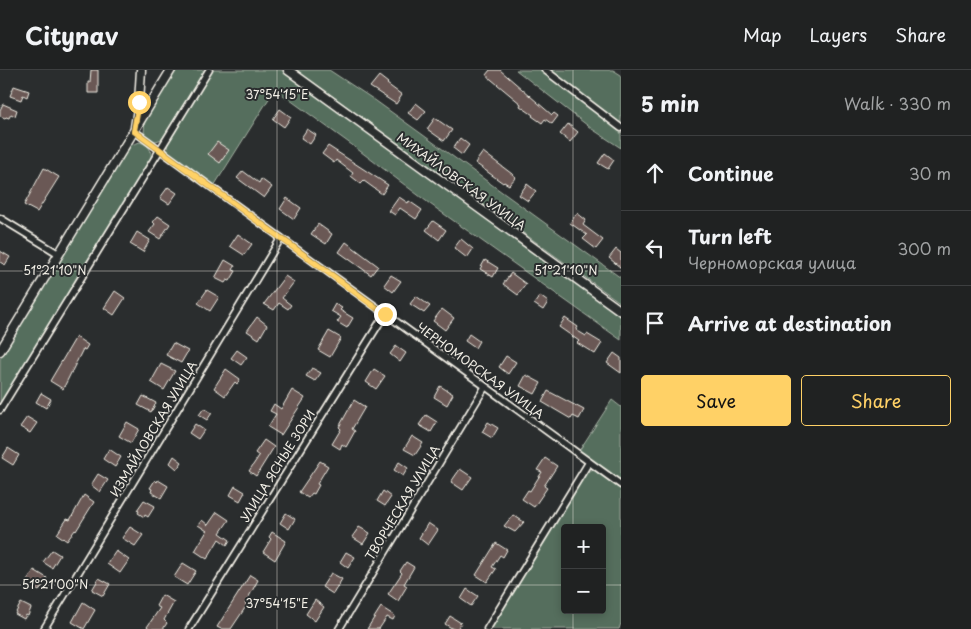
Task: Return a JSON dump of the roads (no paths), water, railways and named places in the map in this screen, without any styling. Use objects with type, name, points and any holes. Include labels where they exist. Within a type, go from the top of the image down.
[{"type":"street","points":[[134,131],[139,102],[141,70]]},
{"type":"street","points":[[0,351],[171,70]]},
{"type":"street","points":[[0,410],[208,70]]},
{"type":"street","name":"МИХАЙЛОВСКАЯ УЛИЦА","points":[[288,70],[621,312]]},
{"type":"street","points":[[545,70],[621,128]]},
{"type":"street","name":"ЧЕРНОМОРСКАЯ УЛИЦА","points":[[134,131],[621,485]]},
{"type":"street","points":[[0,218],[59,254]]},
{"type":"street","name":"ИЗМАЙЛОВСКАЯ УЛИЦА","points":[[44,629],[281,238]]},
{"type":"street","name":"УЛИЦА ЯСНЫЕ ЗОРИ","points":[[189,629],[385,314]]},
{"type":"street","name":"ТВОРЧЕСКАЯ УЛИЦА","points":[[339,629],[485,387]]},
{"type":"street","points":[[488,629],[589,462]]}]
